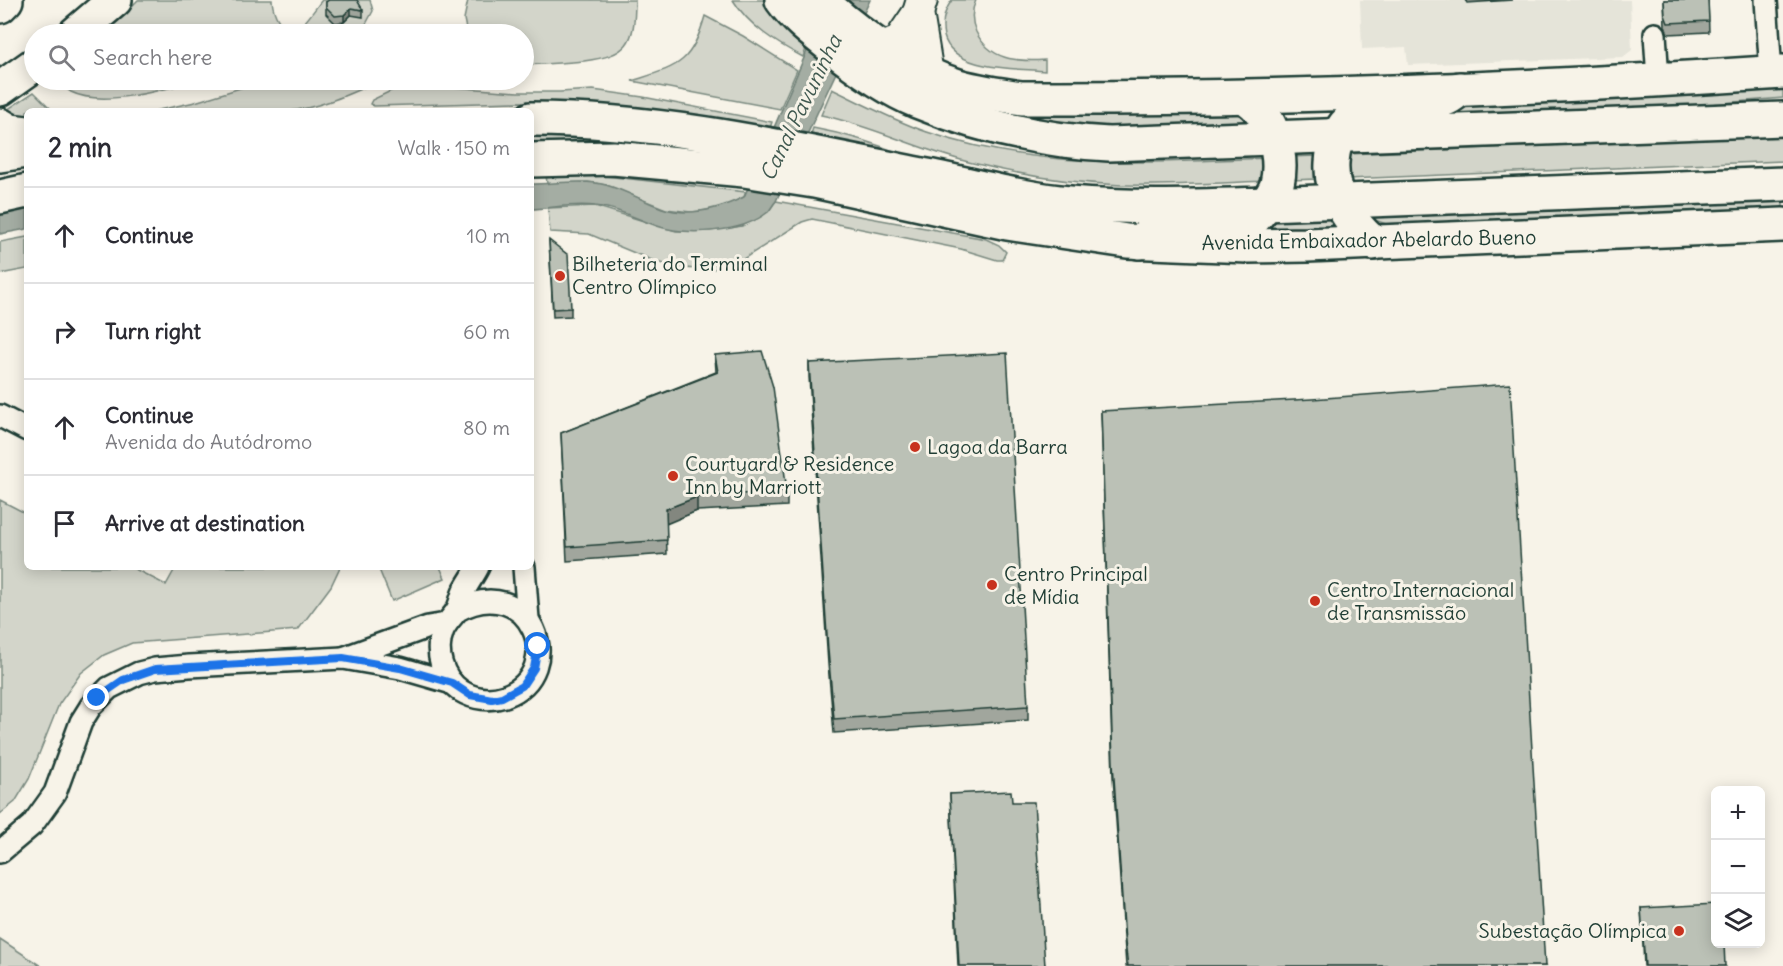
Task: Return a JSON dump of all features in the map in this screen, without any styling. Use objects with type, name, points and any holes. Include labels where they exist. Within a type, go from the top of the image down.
[{"type":"main road","points":[[0,6],[6,0]]},
{"type":"main road","points":[[86,24],[114,0]]},
{"type":"main road","points":[[782,0],[816,9],[867,51],[915,101],[986,126],[1062,141],[1109,144],[1783,119]]},
{"type":"main road","points":[[867,51],[956,86],[989,94],[1022,98],[1245,97],[1461,89],[1777,72]]},
{"type":"main road","points":[[0,89],[24,71]]},
{"type":"main road","points":[[1372,243],[1353,222],[1339,201],[1334,186],[1333,151],[1337,135],[1352,117],[1364,108],[1378,104],[1446,99],[1461,89]]},
{"type":"main road","points":[[1139,242],[1159,229],[1230,227],[1245,223],[1257,216],[1266,204],[1278,179],[1277,152],[1274,137],[1264,117],[1256,105],[1245,97]]},
{"type":"main road","name":"Avenida Embaixador Abelardo Bueno","points":[[534,119],[606,121],[657,127],[748,156],[821,169],[1070,203],[1210,206],[1783,184]]},
{"type":"main road","points":[[0,125],[10,130],[24,132]]},
{"type":"main road","points":[[0,155],[24,151]]},
{"type":"main road","name":"Avenida Embaixador Abelardo Bueno","points":[[534,160],[748,156]]},
{"type":"main road","name":"Avenida Embaixador Abelardo Bueno","points":[[821,169],[1006,223],[1139,242],[1248,246],[1372,243],[1783,225]]},
{"type":"main road","points":[[0,197],[24,192]]},
{"type":"street","points":[[1766,0],[1777,72]]},
{"type":"street","points":[[867,51],[899,41],[920,7]]},
{"type":"street","points":[[920,7],[928,74]]},
{"type":"street","points":[[1655,34],[1658,79]]},
{"type":"street","points":[[0,416],[24,428]]},
{"type":"street","points":[[452,683],[442,668],[439,651],[442,633],[476,570]]},
{"type":"street","points":[[0,852],[32,825],[45,809],[61,780],[86,714],[97,698],[123,680],[155,669],[343,658],[400,668],[452,683],[470,695],[492,699],[502,697],[522,686],[530,677],[537,659],[536,634],[528,618],[524,570]]},
{"type":"street","points":[[343,658],[428,627],[451,617],[469,604],[491,600],[509,604],[528,618]]},
{"type":"shaded area","points":[[138,0],[272,0],[281,24],[114,24]]},
{"type":"shaded area","points":[[322,0],[370,0],[373,11],[366,24],[303,24]]},
{"type":"shaded area","points":[[468,0],[635,0],[633,27],[626,45],[611,55],[584,61],[534,64],[534,24],[465,24]]},
{"type":"shaded area","points":[[733,0],[766,0],[783,25],[806,49],[803,57],[755,26]]},
{"type":"shaded area","points":[[952,0],[976,0],[972,12],[973,24],[982,41],[996,54],[1014,59],[1045,60],[1045,71],[987,66],[959,56],[950,47],[943,31],[944,17]]},
{"type":"shaded area","points":[[1360,0],[1630,0],[1632,50],[1623,57],[1408,65],[1406,47],[1362,49]]},
{"type":"shaded area","points":[[705,16],[743,36],[797,70],[780,109],[632,81],[672,67],[688,54],[700,32]]},
{"type":"shaded area","points":[[1783,82],[1783,98],[1651,109],[1370,117],[1393,110]]},
{"type":"shaded area","points":[[832,89],[915,128],[969,144],[1011,153],[1095,161],[1137,162],[1266,158],[1266,181],[1121,185],[1066,181],[1012,172],[957,159],[821,115]]},
{"type":"shaded area","points":[[68,90],[159,90],[117,98],[84,96]]},
{"type":"shaded area","points":[[234,90],[357,90],[306,108],[168,108]]},
{"type":"shaded area","points":[[393,90],[560,92],[593,90],[643,97],[772,122],[768,134],[594,106],[521,102],[374,106],[370,104],[372,100]]},
{"type":"shaded area","points":[[34,92],[50,108],[24,108],[24,123],[2,113]]},
{"type":"shaded area","points":[[929,97],[1015,114],[1057,116],[1211,106],[1238,110],[1250,121],[1248,123],[1075,133]]},
{"type":"shaded area","points":[[813,128],[860,139],[906,156],[808,143]]},
{"type":"shaded area","points":[[534,132],[607,135],[753,156],[534,145]]},
{"type":"shaded area","points":[[1783,136],[1783,161],[1347,179],[1347,154]]},
{"type":"shaded area","points":[[1316,156],[1317,179],[1291,180],[1290,157]]},
{"type":"shaded area","points":[[546,174],[587,174],[746,192],[744,197],[720,209],[691,212],[666,209],[606,185],[588,182],[547,184]]},
{"type":"shaded area","points":[[1783,192],[1783,210],[1389,225],[1369,218],[1363,210]]},
{"type":"shaded area","points":[[776,201],[986,239],[999,245],[1006,252],[1002,260],[997,260],[961,249],[812,219],[802,222],[732,266],[706,270],[675,267],[654,261],[589,234],[550,232],[548,208],[595,206],[676,231],[710,231],[742,226],[768,212]]},
{"type":"shaded area","points":[[1328,214],[1338,227],[1334,229],[1271,229],[1266,227],[1274,216]]},
{"type":"shaded area","points":[[24,238],[24,270],[0,274],[0,242]]},
{"type":"shaded area","points":[[0,500],[24,512],[24,570],[137,570],[166,585],[174,570],[339,570],[331,586],[298,630],[132,643],[104,655],[81,673],[59,704],[29,779],[15,802],[0,814]]},
{"type":"shaded area","points":[[379,570],[441,570],[445,578],[392,601]]},
{"type":"shaded area","points":[[0,939],[41,966],[0,966]]},
{"type":"water","name":"Canal Pavuninha","points":[[829,0],[870,0],[776,201],[768,212],[757,219],[730,228],[698,232],[657,226],[603,207],[571,205],[534,209],[534,184],[597,183],[662,208],[683,212],[714,208],[744,197]]},
{"type":"water","points":[[24,195],[24,230],[0,234],[0,199]]},
{"type":"building","points":[[329,0],[357,0],[363,10],[351,8],[344,15],[335,16],[326,7],[326,2]]},
{"type":"building","points":[[1664,0],[1708,0],[1709,21],[1668,23]]},
{"type":"building","name":"Bilheteria do Terminal Centro Olímpico","points":[[549,240],[568,255],[571,308],[553,309]]},
{"type":"building","name":"Courtyard & Residence Inn by Marriott","points":[[762,351],[773,387],[787,491],[697,497],[666,509],[667,540],[567,547],[561,433],[718,372],[715,355]]},
{"type":"building","points":[[1007,353],[1028,706],[834,719],[809,363]]},
{"type":"building","name":"Centro Internacional de Transmissão","points":[[1510,384],[1545,966],[1128,966],[1113,763],[1101,411],[1312,399]]},
{"type":"building","points":[[1011,791],[1012,802],[1034,802],[1045,966],[959,966],[950,794]]},
{"type":"building","name":"Subestação Olímpica","points":[[1711,904],[1711,948],[1724,948],[1725,966],[1645,966],[1641,908]]},
{"type":"place","name":"Bilheteria do Terminal Centro Olímpico","points":[[560,276]]},
{"type":"place","name":"Lagoa da Barra","points":[[915,447]]},
{"type":"place","name":"Courtyard & Residence Inn by Marriott","points":[[673,476]]},
{"type":"place","name":"Centro Principal de Mídia","points":[[992,585]]},
{"type":"place","name":"Centro Internacional de Transmissão","points":[[1315,601]]},
{"type":"place","name":"Subestação Olímpica","points":[[1679,931]]},
{"type":"route","points":[[97,698],[123,680],[155,669],[343,658],[400,668],[452,683],[470,695],[492,699],[513,692],[530,677],[537,659],[538,646]]}]
